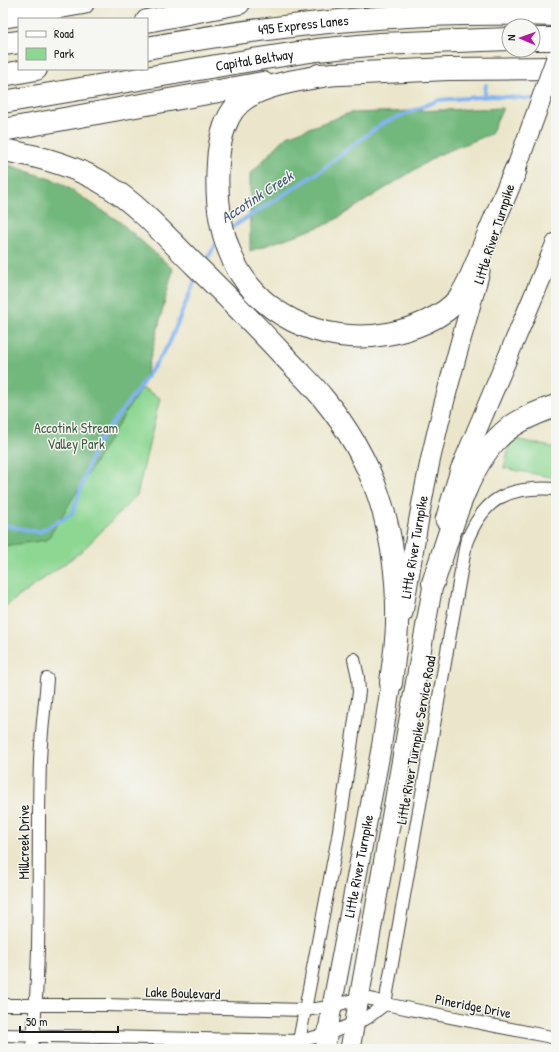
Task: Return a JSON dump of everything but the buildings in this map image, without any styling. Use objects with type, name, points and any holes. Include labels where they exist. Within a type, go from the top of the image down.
[{"type":"highway","points":[[3,17],[83,3]]},
{"type":"highway","points":[[148,20],[239,3]]},
{"type":"highway","name":"495 Express Lanes","points":[[148,48],[230,34],[297,25],[418,16],[488,14],[556,15]]},
{"type":"highway","name":"Capital Beltway","points":[[3,102],[317,50],[380,44],[501,39]]},
{"type":"highway","points":[[541,39],[556,39]]},
{"type":"highway","points":[[3,44],[18,42]]},
{"type":"highway","points":[[3,130],[251,84],[297,77],[448,68],[556,68]]},
{"type":"highway","points":[[3,75],[30,70]]},
{"type":"highway","points":[[333,74],[279,85],[244,98],[233,111],[224,129],[218,150],[217,198],[229,250],[240,272],[266,303],[286,317],[306,328],[353,337],[378,336],[400,331],[422,323],[442,313],[458,300],[469,281],[516,169]]},
{"type":"highway","points":[[3,150],[41,158],[87,175],[108,186],[139,210],[251,320],[323,398],[344,427],[362,456],[378,494],[389,536],[396,571],[397,624],[391,683]]},
{"type":"highway","points":[[433,583],[462,498],[484,455],[497,438],[517,424],[543,410],[556,406]]},
{"type":"main road","name":"Little River Turnpike","points":[[327,1042],[332,1006],[381,749],[421,504],[434,441],[481,268],[556,58]]},
{"type":"main road","name":"Little River Turnpike","points":[[350,1049],[447,509],[460,470],[556,243]]},
{"type":"street","name":"Little River Turnpike Service Road","points":[[385,1004],[466,543],[472,528],[482,512],[493,501],[503,495],[520,490],[538,488],[556,489]]},
{"type":"street","points":[[300,1041],[304,1010],[338,837],[359,692],[358,677],[354,659]]},
{"type":"street","name":"Millcreek Drive","points":[[33,1035],[36,1005],[40,904],[38,852],[40,759],[47,679]]},
{"type":"street","name":"Pineridge Drive","points":[[360,998],[372,998],[385,1004],[556,1038]]},
{"type":"street","name":"Lake Boulevard","points":[[3,1005],[105,1005],[304,1010],[332,1006],[360,998]]},
{"type":"street","points":[[3,1034],[327,1042],[355,1022],[367,1018],[385,1004]]},
{"type":"street","points":[[32,1049],[33,1035]]},
{"type":"green space","points":[[503,108],[491,134],[438,155],[330,223],[250,251],[250,174],[287,136],[350,113]]},
{"type":"green space","points":[[3,163],[59,182],[120,222],[173,269],[144,383],[47,540],[3,546]]},
{"type":"green space","name":"Accotink Stream Valley Park","points":[[3,313],[160,398],[137,495],[82,551],[3,608]]},
{"type":"green space","points":[[511,438],[556,448],[556,478],[504,468]]},
{"type":"waterway","points":[[484,97],[486,85]]},
{"type":"waterway","name":"Accotink Creek","points":[[229,229],[319,172],[383,123],[439,100],[493,96],[536,99]]},
{"type":"waterway","name":"Accotink Creek","points":[[547,99],[556,100]]},
{"type":"waterway","name":"Accotink Creek","points":[[204,264],[218,241]]},
{"type":"waterway","name":"Accotink Creek","points":[[3,525],[39,532],[72,514],[95,446],[142,384],[169,344],[197,275]]}]
